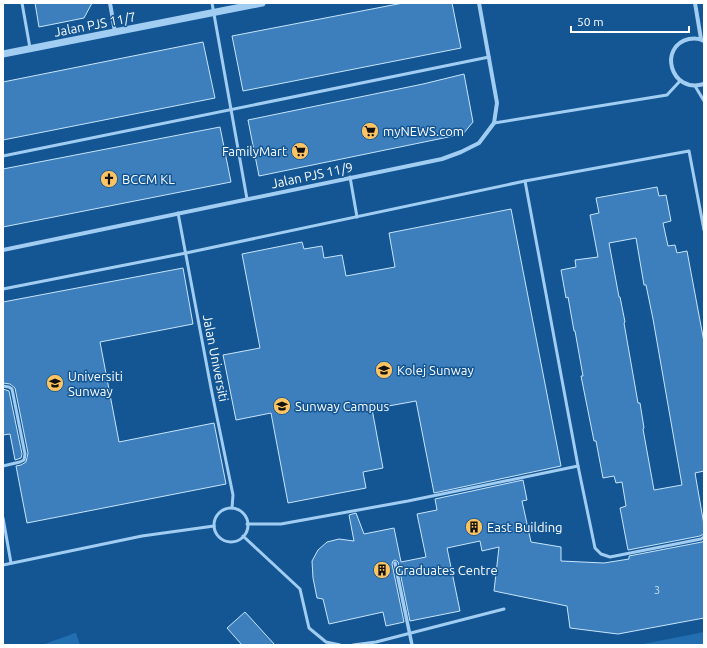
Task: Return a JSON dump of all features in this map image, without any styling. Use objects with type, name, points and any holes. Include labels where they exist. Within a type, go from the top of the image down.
[{"type":"street","points":[[110,3],[115,32]]},
{"type":"street","name":"Jalan PJS 11/7","points":[[3,54],[262,3]]},
{"type":"street","name":"Jalan PJS 11/9","points":[[3,250],[442,158],[461,152],[479,143],[494,123],[497,103],[479,3]]},
{"type":"street","points":[[695,3],[702,40],[693,38],[685,40],[673,51],[671,59],[675,75],[680,81],[687,85],[695,86],[704,84]]},
{"type":"street","points":[[395,563],[412,645]]},
{"type":"lane","points":[[22,3],[30,48]]},
{"type":"lane","points":[[212,3],[247,199]]},
{"type":"lane","points":[[3,156],[489,57]]},
{"type":"lane","points":[[494,123],[667,95],[680,81]]},
{"type":"lane","points":[[695,86],[704,101]]},
{"type":"lane","points":[[3,289],[186,253],[525,181],[690,151],[704,230]]},
{"type":"lane","points":[[350,177],[358,217]]},
{"type":"lane","points":[[525,181],[578,466],[595,548],[602,554],[610,557],[701,540],[704,537]]},
{"type":"lane","name":"Jalan Universiti","points":[[178,213],[233,495],[232,508]]},
{"type":"lane","points":[[3,386],[12,389],[25,454],[24,460],[3,466]]},
{"type":"lane","points":[[247,524],[281,524],[386,505],[578,466]]},
{"type":"lane","points":[[232,508],[242,512],[247,521],[246,531],[243,536],[234,542],[224,540],[219,537],[214,526],[215,518],[218,513],[222,510],[232,508]]},
{"type":"lane","points":[[3,518],[11,563]]},
{"type":"lane","points":[[3,564],[142,536],[214,526]]},
{"type":"lane","points":[[243,536],[300,589],[309,628],[326,642],[340,645]]},
{"type":"lane","points":[[352,645],[376,642],[504,609]]},
{"type":"shaded area","points":[[704,632],[704,645],[638,645]]},
{"type":"shaded area","points":[[75,633],[80,645],[42,645]]},
{"type":"building","points":[[35,3],[92,3],[84,18],[39,27]]},
{"type":"building","points":[[403,3],[452,3],[461,48],[243,91],[232,36]]},
{"type":"building","points":[[203,42],[215,98],[3,140],[3,82]]},
{"type":"building","points":[[464,74],[473,122],[463,134],[259,176],[248,120],[423,84]]},
{"type":"building","points":[[220,127],[231,182],[3,227],[3,169]]},
{"type":"building","points":[[657,187],[659,196],[666,195],[671,221],[663,223],[668,246],[675,245],[677,253],[687,251],[704,342],[704,471],[695,473],[704,525],[704,534],[700,536],[628,550],[620,508],[626,506],[622,482],[616,483],[614,476],[603,478],[581,376],[583,376],[575,331],[568,297],[566,298],[561,270],[576,267],[575,260],[598,257],[590,215],[599,213],[596,198]],"holes":[[[636,238],[644,285],[646,285],[653,319],[682,485],[654,490],[640,403],[638,403],[625,322],[609,243]]]},
{"type":"building","name":"Kolej Sunway","points":[[511,209],[561,466],[434,493],[416,401],[372,409],[383,468],[363,472],[366,488],[288,503],[271,413],[236,420],[223,355],[260,348],[242,254],[302,242],[304,249],[322,246],[324,258],[342,255],[346,276],[395,267],[389,233]]},
{"type":"building","name":"Universiti Sunway","points":[[183,268],[193,324],[100,342],[119,442],[214,423],[226,484],[27,523],[16,466],[26,462],[28,453],[15,388],[10,384],[3,383],[3,302]]},
{"type":"building","points":[[3,389],[9,391],[22,454],[21,458],[15,460],[10,434],[3,435]]},
{"type":"building","points":[[523,480],[527,500],[522,501],[531,542],[561,547],[561,561],[604,563],[629,559],[629,556],[704,541],[704,618],[618,634],[570,628],[567,606],[494,591],[499,547],[482,551],[480,541],[447,548],[460,611],[410,621],[398,562],[395,560],[392,564],[404,622],[386,626],[383,612],[329,624],[323,599],[317,598],[313,578],[312,561],[318,550],[327,542],[339,539],[354,541],[349,515],[356,513],[364,534],[394,528],[401,562],[426,557],[417,514],[437,510],[435,499]]},
{"type":"building","points":[[245,612],[275,645],[242,645],[227,628]]},
{"type":"place","name":"myNEWS.com","points":[[370,131]]},
{"type":"place","name":"FamilyMart","points":[[300,151]]},
{"type":"place","name":"BCCM KL","points":[[109,179]]},
{"type":"place","name":"Kolej Sunway","points":[[384,370]]},
{"type":"place","name":"Universiti Sunway","points":[[55,383]]},
{"type":"place","name":"Sunway Campus","points":[[282,406]]},
{"type":"place","name":"East Building","points":[[474,527]]},
{"type":"place","name":"Graduates Centre","points":[[382,570]]}]
